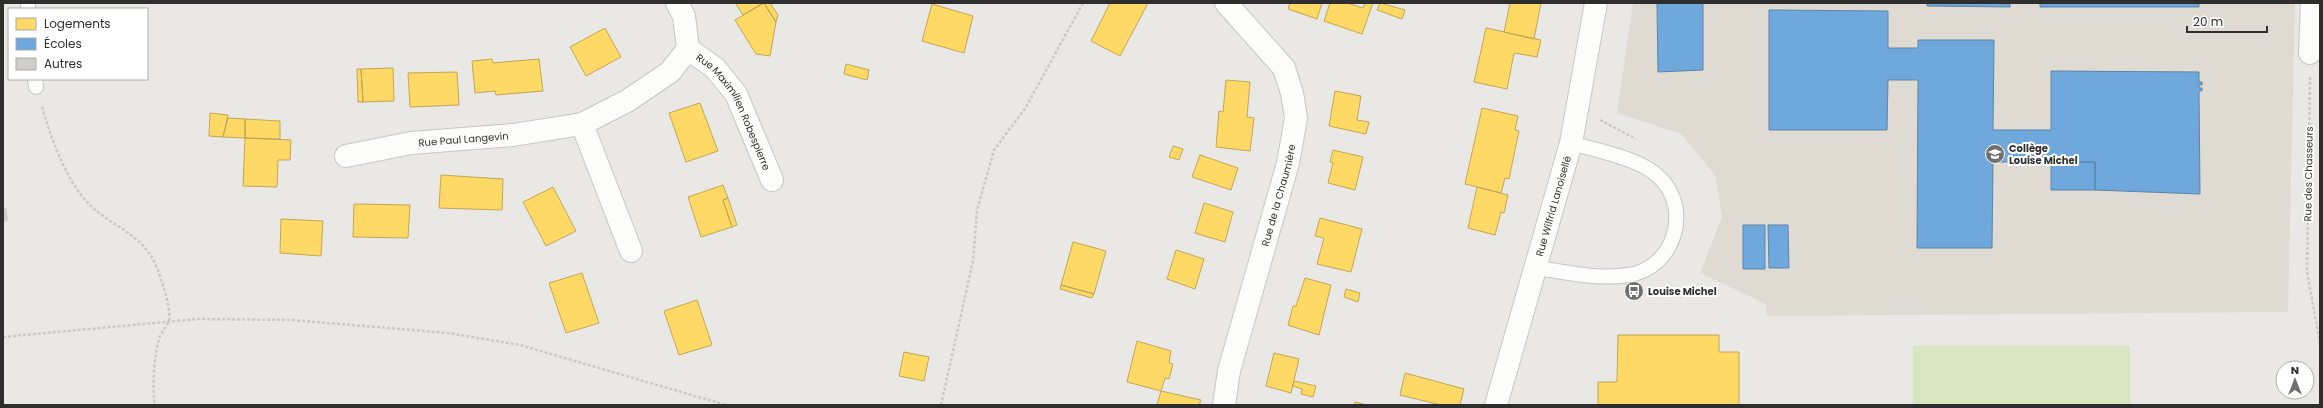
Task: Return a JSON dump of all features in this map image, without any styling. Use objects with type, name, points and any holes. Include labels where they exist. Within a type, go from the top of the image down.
[{"type":"street","name":"Rue Maximilien Robespierre","points":[[677,3],[684,16],[688,49],[715,68],[736,94],[772,180]]},
{"type":"street","name":"Rue de la Chaumière","points":[[1224,405],[1229,371],[1288,163],[1296,118],[1292,93],[1284,68],[1226,3]]},
{"type":"street","name":"Rue Wilfrid Lanoisellé","points":[[1496,405],[1537,268],[1571,143],[1596,3]]},
{"type":"street","points":[[2310,53],[2312,3]]},
{"type":"street","name":"Rue Paul Langevin","points":[[346,156],[411,143],[513,135],[582,124],[627,100],[670,72],[688,49]]},
{"type":"street","points":[[582,124],[631,251]]},
{"type":"lane","points":[[1537,268],[1590,275],[1628,275],[1654,266],[1670,247],[1676,228],[1677,213],[1673,199],[1659,177],[1637,162],[1571,143]]},
{"type":"path","points":[[941,405],[972,261],[978,210],[994,150],[1026,107],[1083,3]]},
{"type":"path","name":"Rue des Chasseurs","points":[[2310,53],[2307,272],[2320,343]]},
{"type":"path","points":[[35,83],[50,136],[67,172],[89,204],[129,232],[152,257],[168,305],[169,320],[159,339],[153,393],[155,405]]},
{"type":"path","points":[[3,337],[169,320],[292,320],[490,339],[520,346],[726,405]]},
{"type":"shaded area","name":"Collège Louise Michel","points":[[1633,3],[2295,3],[2288,312],[1767,316],[1766,304],[1700,273],[1722,217],[1715,175],[1681,134],[1617,113]]},
{"type":"green space","points":[[1913,346],[2130,346],[2130,405],[1913,405]]},
{"type":"building: Logements","points":[[763,3],[743,15],[736,4]]},
{"type":"building: Logements","points":[[764,3],[776,22],[770,56],[756,54],[735,20]]},
{"type":"building: Logements","points":[[764,3],[770,3],[778,15],[776,22]]},
{"type":"building: Logements","points":[[1110,3],[1148,3],[1120,56],[1091,41]]},
{"type":"building: Logements","points":[[1290,3],[1322,3],[1317,19],[1288,9]]},
{"type":"building: Logements","points":[[1330,3],[1347,3],[1363,8],[1365,3],[1373,3],[1362,34],[1324,21]]},
{"type":"building: Logements","points":[[1380,3],[1405,10],[1402,19],[1377,10]]},
{"type":"building: Logements","points":[[1510,3],[1541,3],[1534,39],[1504,32]]},
{"type":"building: Logements","points":[[932,4],[973,16],[964,53],[922,41]]},
{"type":"building: Logements","points":[[605,28],[621,57],[586,76],[570,47]]},
{"type":"building: Logements","points":[[1486,28],[1541,40],[1537,57],[1514,53],[1507,89],[1474,82]]},
{"type":"building: Logements","points":[[492,59],[493,63],[539,59],[543,91],[496,95],[495,91],[475,93],[472,61]]},
{"type":"building: Logements","points":[[846,64],[869,70],[867,80],[844,74]]},
{"type":"building: Logements","points":[[393,68],[394,101],[363,102],[361,69]]},
{"type":"building: Logements","points":[[357,69],[361,69],[363,102],[358,102]]},
{"type":"building: Logements","points":[[457,72],[459,105],[410,107],[408,73]]},
{"type":"building: Logements","points":[[1226,80],[1250,82],[1247,117],[1254,118],[1250,151],[1216,147],[1219,111],[1223,112]]},
{"type":"building: Logements","points":[[1335,91],[1361,96],[1357,120],[1369,122],[1366,134],[1329,126]]},
{"type":"building: Logements","points":[[700,103],[718,151],[686,162],[669,113]]},
{"type":"building: Logements","points":[[1482,108],[1518,116],[1515,130],[1519,131],[1509,179],[1505,178],[1501,193],[1465,184]]},
{"type":"building: Logements","points":[[210,113],[228,115],[223,137],[209,136]]},
{"type":"building: Logements","points":[[228,118],[245,119],[245,138],[223,137]]},
{"type":"building: Logements","points":[[245,119],[280,121],[280,139],[245,138]]},
{"type":"building: Logements","points":[[245,138],[291,140],[290,160],[278,160],[277,187],[243,186]]},
{"type":"building: Logements","points":[[1173,146],[1183,149],[1179,160],[1169,157]]},
{"type":"building: Logements","points":[[1333,150],[1363,157],[1355,190],[1328,183],[1333,163],[1330,162]]},
{"type":"building: Logements","points":[[1200,155],[1238,168],[1231,190],[1192,177]]},
{"type":"building: Logements","points":[[441,175],[503,179],[502,210],[439,208]]},
{"type":"building: Logements","points":[[723,185],[728,198],[723,200],[732,227],[701,237],[688,197]]},
{"type":"building: Logements","points":[[553,187],[576,231],[546,246],[523,202]]},
{"type":"building: Logements","points":[[1477,187],[1508,195],[1504,213],[1501,212],[1495,235],[1468,228]]},
{"type":"building: Logements","points":[[728,198],[737,225],[732,227],[723,200]]},
{"type":"building: Logements","points":[[1204,203],[1233,212],[1225,242],[1195,233]]},
{"type":"building: Logements","points":[[354,204],[410,205],[408,238],[353,237]]},
{"type":"building: Logements","points":[[1320,218],[1362,229],[1351,272],[1317,264],[1324,238],[1315,236]]},
{"type":"building: Logements","points":[[281,219],[323,221],[321,256],[280,253]]},
{"type":"building: Logements","points":[[1073,242],[1106,251],[1094,294],[1061,285]]},
{"type":"building: Logements","points":[[1176,250],[1204,259],[1195,289],[1167,279]]},
{"type":"building: Logements","points":[[582,273],[599,323],[566,333],[549,283]]},
{"type":"building: Logements","points":[[1305,278],[1331,285],[1319,335],[1288,325],[1293,306],[1296,306]]},
{"type":"building: Logements","points":[[1061,285],[1094,294],[1092,298],[1060,289]]},
{"type":"building: Logements","points":[[1346,289],[1360,293],[1358,302],[1344,297]]},
{"type":"building: Logements","points":[[697,300],[712,345],[679,355],[664,311]]},
{"type":"building: Logements","points":[[1618,335],[1719,335],[1719,352],[1739,352],[1739,405],[1598,405],[1598,382],[1617,382]]},
{"type":"building: Logements","points":[[1137,341],[1171,351],[1169,363],[1173,364],[1169,379],[1165,378],[1161,391],[1127,382]]},
{"type":"building: Logements","points":[[904,352],[929,357],[924,381],[899,376]]},
{"type":"building: Logements","points":[[1274,353],[1299,359],[1291,393],[1266,386]]},
{"type":"building: Logements","points":[[1405,373],[1464,389],[1460,405],[1441,405],[1400,395]]},
{"type":"building: Logements","points":[[1294,381],[1316,386],[1313,397],[1301,394],[1302,389],[1293,386]]},
{"type":"building: Logements","points":[[1161,391],[1201,400],[1199,405],[1157,405]]},
{"type":"building: Logements","points":[[1355,402],[1367,405],[1354,405]]},
{"type":"building: Écoles","points":[[1657,3],[1703,3],[1703,70],[1658,72]]},
{"type":"building: Écoles","points":[[1927,3],[2010,3],[2010,7],[1927,6]]},
{"type":"building: Écoles","points":[[2040,3],[2199,3],[2199,7],[2040,7]]},
{"type":"building: Écoles","points":[[1769,10],[1888,11],[1888,48],[1918,48],[1918,40],[1994,40],[1993,130],[2051,130],[2051,71],[2199,72],[2199,82],[2202,82],[2202,85],[2199,85],[2199,88],[2202,88],[2202,91],[2199,91],[2200,194],[2095,190],[2095,162],[1993,162],[1992,248],[1917,248],[1918,80],[1888,80],[1887,130],[1769,130]]},
{"type":"building: Écoles","points":[[2051,162],[2095,162],[2095,190],[2051,190]]},
{"type":"building: Écoles","points":[[1743,225],[1765,225],[1765,269],[1743,269]]},
{"type":"building: Écoles","points":[[1768,225],[1788,225],[1789,268],[1769,268]]},
{"type":"building: Autres","points":[[3,208],[6,208],[8,221],[3,221]]},
{"type":"place","name":"Collège Louise Michel","points":[[1995,154]]},
{"type":"place","name":"Louise Michel","points":[[1634,291]]}]
